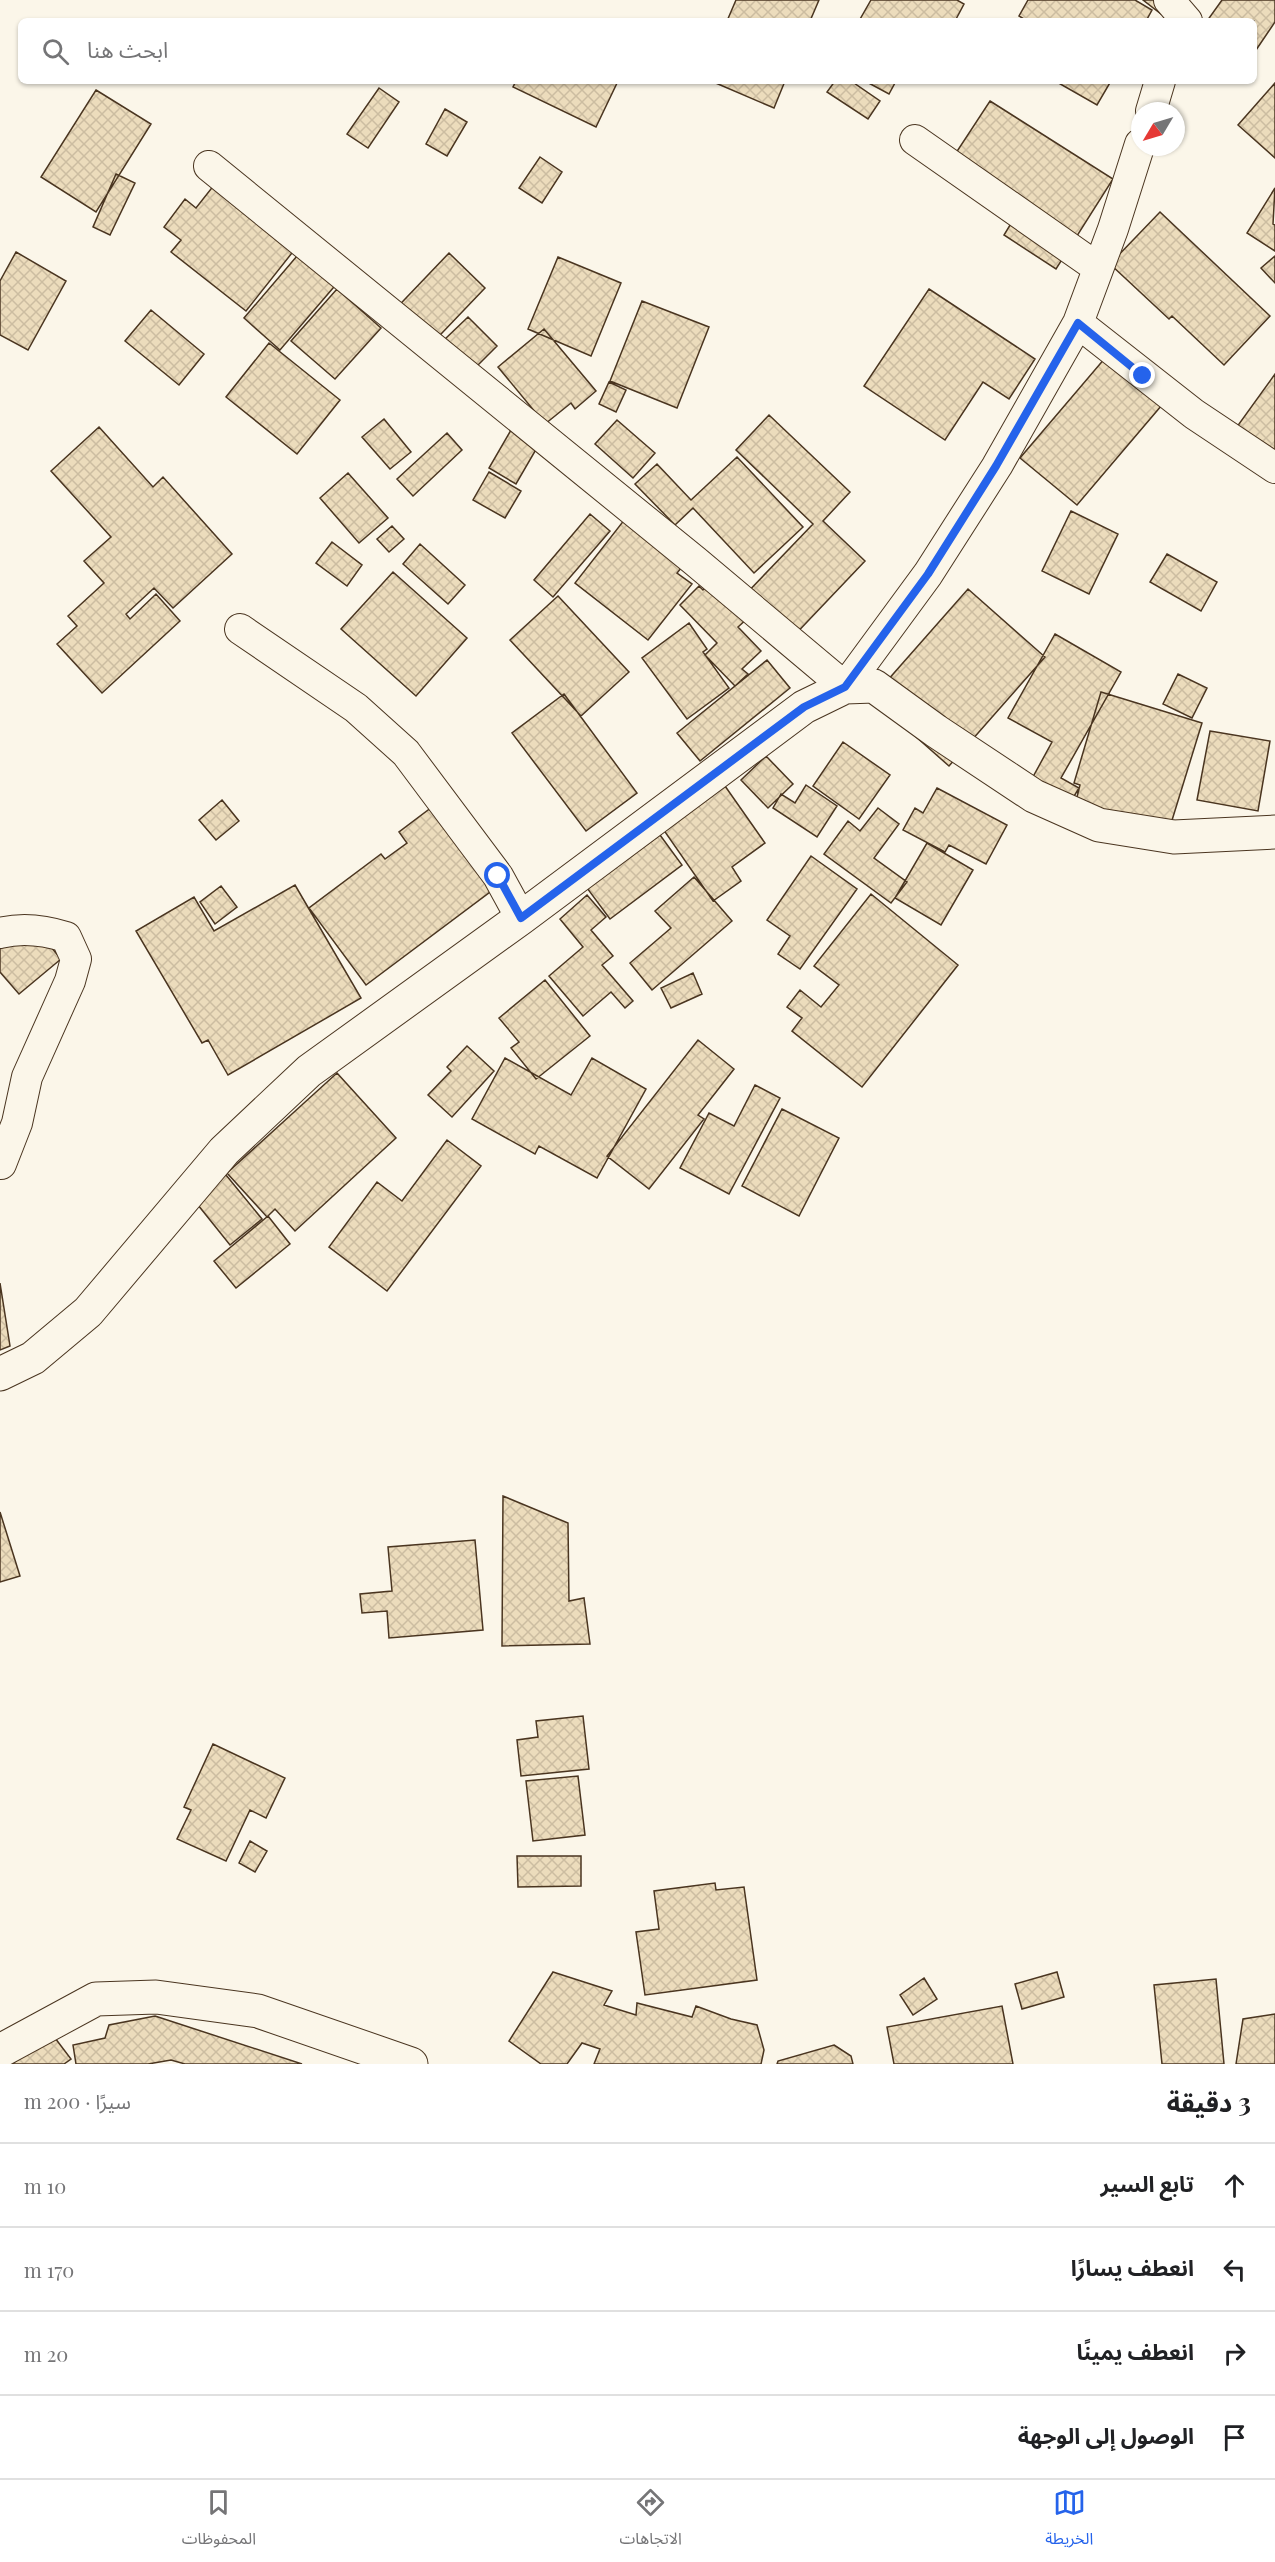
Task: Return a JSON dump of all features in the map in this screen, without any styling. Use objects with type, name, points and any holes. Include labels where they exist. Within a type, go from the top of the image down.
[{"type":"street","points":[[1169,0],[1185,18]]},
{"type":"street","points":[[1190,18],[1201,0]]},
{"type":"street","points":[[1154,102],[1159,84]]},
{"type":"street","points":[[915,140],[1098,268]]},
{"type":"street","points":[[845,687],[928,574],[996,466],[1078,323],[1136,156]]},
{"type":"street","points":[[209,165],[695,561],[845,687]]},
{"type":"street","points":[[1078,323],[1194,414],[1275,468]]},
{"type":"street","points":[[240,629],[356,708],[406,753],[498,876],[521,918]]},
{"type":"street","points":[[0,1374],[33,1358],[88,1312],[224,1151],[309,1071],[521,918],[804,707],[845,687],[874,686],[1034,796],[1099,825],[1174,837],[1275,832]]},
{"type":"street","points":[[0,933],[11,930],[46,930],[66,937],[76,959],[70,981],[27,1077],[17,1123],[1,1164]]},
{"type":"street","points":[[0,2051],[96,1999],[156,1998],[258,2011],[411,2064]]},
{"type":"building","points":[[736,0],[819,0],[811,18],[728,18]]},
{"type":"building","points":[[871,0],[957,0],[964,4],[957,18],[861,18]]},
{"type":"building","points":[[1028,0],[1135,0],[1152,10],[1148,18],[1022,18],[1019,16]]},
{"type":"building","points":[[1143,0],[1172,0],[1161,14]]},
{"type":"building","points":[[1222,0],[1275,0],[1275,22],[1257,49],[1257,18],[1209,18]]},
{"type":"building","points":[[1275,83],[1275,158],[1238,125]]},
{"type":"building","points":[[514,84],[617,84],[596,127],[513,87]]},
{"type":"building","points":[[718,84],[784,84],[774,108]]},
{"type":"building","points":[[833,84],[855,84],[880,101],[868,119],[827,92]]},
{"type":"building","points":[[871,84],[894,84],[889,94]]},
{"type":"building","points":[[1060,84],[1109,84],[1097,105]]},
{"type":"building","points":[[379,88],[399,102],[368,148],[347,134]]},
{"type":"building","points":[[96,90],[151,124],[96,212],[41,177]]},
{"type":"building","points":[[990,101],[1113,179],[1056,269],[1004,235],[1021,207],[950,162]]},
{"type":"building","points":[[445,109],[467,122],[447,156],[426,144]]},
{"type":"building","points":[[540,157],[562,172],[542,203],[519,188]]},
{"type":"building","points":[[116,174],[135,183],[110,235],[93,227]]},
{"type":"building","points":[[222,175],[303,239],[246,311],[171,252],[181,240],[164,227],[185,199],[196,208]]},
{"type":"building","points":[[1275,188],[1273,224],[1275,225],[1275,251],[1247,233]]},
{"type":"building","points":[[1160,212],[1270,316],[1224,365],[1172,316],[1169,319],[1110,264]]},
{"type":"building","points":[[303,249],[339,281],[280,350],[244,318]]},
{"type":"building","points":[[16,252],[66,281],[28,350],[0,335],[0,281]]},
{"type":"building","points":[[449,253],[485,288],[421,355],[385,320]]},
{"type":"building","points":[[1275,256],[1275,283],[1261,268]]},
{"type":"building","points":[[558,257],[621,283],[591,356],[528,329]]},
{"type":"building","points":[[337,289],[381,328],[335,379],[291,341]]},
{"type":"building","points":[[929,289],[1035,359],[1009,399],[983,382],[945,440],[864,386]]},
{"type":"building","points":[[642,301],[709,327],[677,408],[610,381]]},
{"type":"building","points":[[151,310],[204,354],[179,385],[125,341]]},
{"type":"building","points":[[468,317],[497,346],[473,370],[444,340]]},
{"type":"building","points":[[544,329],[596,391],[575,409],[571,403],[545,424],[498,367]]},
{"type":"building","points":[[269,343],[340,400],[297,454],[226,397]]},
{"type":"building","points":[[1111,351],[1167,399],[1077,505],[1020,458]]},
{"type":"building","points":[[1275,374],[1275,454],[1226,442]]},
{"type":"building","points":[[609,382],[626,390],[616,412],[599,404]]},
{"type":"building","points":[[769,415],[850,492],[823,521],[865,561],[789,641],[743,597],[813,524],[736,450]]},
{"type":"building","points":[[384,419],[411,452],[390,469],[362,437]]},
{"type":"building","points":[[617,420],[655,453],[633,478],[595,444]]},
{"type":"building","points":[[99,427],[153,487],[163,477],[232,554],[173,608],[154,588],[126,614],[130,619],[156,594],[180,621],[102,693],[57,644],[77,626],[68,616],[104,583],[84,561],[111,537],[51,471]]},
{"type":"building","points":[[511,430],[538,446],[516,484],[489,468]]},
{"type":"building","points":[[447,433],[462,450],[413,496],[397,479]]},
{"type":"building","points":[[737,457],[803,527],[754,573],[693,508],[675,525],[635,484],[657,464],[691,500]]},
{"type":"building","points":[[489,472],[521,491],[505,518],[473,500]]},
{"type":"building","points":[[348,473],[388,518],[359,543],[320,498]]},
{"type":"building","points":[[632,510],[686,562],[677,573],[692,584],[648,640],[575,583]]},
{"type":"building","points":[[1071,511],[1118,534],[1089,594],[1042,571]]},
{"type":"building","points":[[590,514],[610,531],[553,597],[534,580]]},
{"type":"building","points":[[392,526],[404,539],[389,552],[377,539]]},
{"type":"building","points":[[332,542],[362,565],[347,586],[316,563]]},
{"type":"building","points":[[420,544],[465,585],[448,604],[403,564]]},
{"type":"building","points":[[1167,554],[1217,582],[1201,611],[1150,582]]},
{"type":"building","points":[[393,572],[467,638],[416,696],[341,629]]},
{"type":"building","points":[[713,580],[749,617],[738,627],[761,651],[742,669],[748,674],[735,686],[705,655],[717,643],[680,605],[699,586],[703,590]]},
{"type":"building","points":[[968,589],[1045,657],[949,766],[872,698]]},
{"type":"building","points":[[558,596],[629,672],[581,716],[510,640]]},
{"type":"building","points":[[689,623],[707,649],[703,652],[729,688],[687,719],[642,658]]},
{"type":"building","points":[[1055,634],[1121,672],[1061,778],[1079,788],[1067,808],[1028,786],[1052,742],[1008,718]]},
{"type":"building","points":[[767,660],[790,688],[700,761],[677,733]]},
{"type":"building","points":[[1178,674],[1207,688],[1192,718],[1163,704]]},
{"type":"building","points":[[1101,692],[1202,723],[1169,830],[1076,801],[1080,785],[1074,783]]},
{"type":"building","points":[[564,694],[637,793],[586,831],[512,733]]},
{"type":"building","points":[[1210,731],[1270,741],[1258,811],[1197,800]]},
{"type":"building","points":[[843,742],[890,775],[859,819],[813,786]]},
{"type":"building","points":[[766,756],[793,784],[768,808],[741,780]]},
{"type":"building","points":[[806,785],[837,806],[817,837],[773,808],[781,794],[795,803]]},
{"type":"building","points":[[725,786],[765,843],[732,867],[741,881],[713,901],[663,829]]},
{"type":"building","points":[[937,788],[1007,825],[986,864],[949,845],[945,852],[903,830],[915,808],[923,813]]},
{"type":"building","points":[[444,798],[506,880],[366,985],[309,908],[381,854],[385,859],[407,843],[399,832]]},
{"type":"building","points":[[222,800],[239,821],[216,840],[199,820]]},
{"type":"building","points":[[878,808],[899,824],[874,858],[907,882],[891,903],[824,854],[848,821],[860,831]]},
{"type":"building","points":[[660,835],[682,865],[610,919],[587,888]]},
{"type":"building","points":[[927,843],[973,870],[941,925],[895,898]]},
{"type":"building","points":[[811,856],[857,889],[800,969],[778,954],[790,936],[767,920]]},
{"type":"building","points":[[694,877],[732,921],[652,990],[630,963],[671,928],[655,911]]},
{"type":"building","points":[[295,885],[361,998],[228,1075],[208,1040],[202,1043],[136,931],[194,897],[214,931]]},
{"type":"building","points":[[221,886],[237,907],[215,924],[200,902]]},
{"type":"building","points":[[871,894],[958,965],[862,1087],[792,1031],[802,1018],[787,1007],[800,990],[821,1007],[839,985],[814,966]]},
{"type":"building","points":[[587,895],[606,917],[591,930],[613,956],[602,965],[633,1001],[625,1008],[611,992],[583,1016],[549,976],[583,947],[560,919]]},
{"type":"building","points":[[29,921],[61,959],[19,994],[0,972],[0,946]]},
{"type":"building","points":[[693,973],[702,994],[671,1008],[661,988]]},
{"type":"building","points":[[545,980],[590,1036],[536,1079],[511,1048],[519,1042],[499,1018]]},
{"type":"building","points":[[698,1040],[734,1069],[698,1115],[704,1119],[649,1189],[607,1156]]},
{"type":"building","points":[[467,1046],[494,1071],[452,1117],[428,1095],[451,1071],[447,1067]]},
{"type":"building","points":[[505,1058],[571,1095],[592,1058],[646,1089],[597,1178],[539,1146],[535,1154],[472,1119]]},
{"type":"building","points":[[337,1073],[396,1138],[295,1231],[275,1209],[267,1217],[227,1173]]},
{"type":"building","points":[[755,1085],[780,1098],[729,1194],[680,1168],[709,1113],[734,1126]]},
{"type":"building","points":[[782,1109],[839,1138],[799,1216],[742,1186]]},
{"type":"building","points":[[447,1140],[481,1166],[387,1291],[329,1247],[377,1182],[402,1201]]},
{"type":"building","points":[[226,1175],[262,1219],[230,1245],[194,1200]]},
{"type":"building","points":[[268,1216],[290,1244],[236,1288],[214,1261]]},
{"type":"building","points":[[0,1283],[10,1346],[0,1350]]},
{"type":"building","points":[[503,1496],[568,1523],[569,1601],[584,1598],[590,1644],[502,1646]]},
{"type":"building","points":[[0,1512],[20,1576],[0,1582]]},
{"type":"building","points":[[475,1540],[483,1630],[389,1638],[387,1611],[362,1613],[360,1594],[392,1591],[388,1547]]},
{"type":"building","points":[[583,1716],[589,1769],[521,1776],[517,1740],[538,1737],[536,1721]]},
{"type":"building","points":[[213,1744],[285,1778],[266,1818],[250,1810],[226,1861],[177,1839],[191,1810],[184,1807]]},
{"type":"building","points":[[578,1776],[585,1835],[533,1841],[526,1781]]},
{"type":"building","points":[[250,1841],[267,1851],[255,1872],[239,1863]]},
{"type":"building","points":[[517,1856],[581,1856],[581,1886],[518,1887]]},
{"type":"building","points":[[715,1883],[716,1890],[744,1887],[757,1980],[645,1995],[636,1932],[659,1929],[654,1891]]},
{"type":"building","points":[[553,1972],[612,1991],[604,2005],[636,2015],[637,2003],[692,2017],[696,2006],[731,2019],[757,2025],[764,2050],[761,2064],[594,2064],[600,2049],[582,2043],[567,2064],[541,2064],[509,2041]]},
{"type":"building","points":[[1057,1972],[1064,1997],[1022,2009],[1015,1984]]},
{"type":"building","points":[[924,1978],[937,1999],[913,2015],[900,1995]]},
{"type":"building","points":[[1216,1979],[1224,2064],[1162,2064],[1154,1985]]},
{"type":"building","points":[[1002,2006],[1013,2064],[894,2064],[887,2027]]},
{"type":"building","points":[[1275,2014],[1275,2064],[1236,2064],[1243,2019]]},
{"type":"building","points":[[155,2016],[302,2064],[185,2064],[171,2060],[148,2064],[76,2064],[73,2045],[105,2038],[109,2025]]},
{"type":"building","points":[[52,2034],[71,2059],[64,2064],[12,2064]]},
{"type":"building","points":[[834,2045],[851,2056],[853,2064],[777,2064],[778,2061]]},
{"type":"route","points":[[498,876],[521,918],[804,707],[845,687],[928,574],[996,466],[1078,323],[1143,376]]}]
